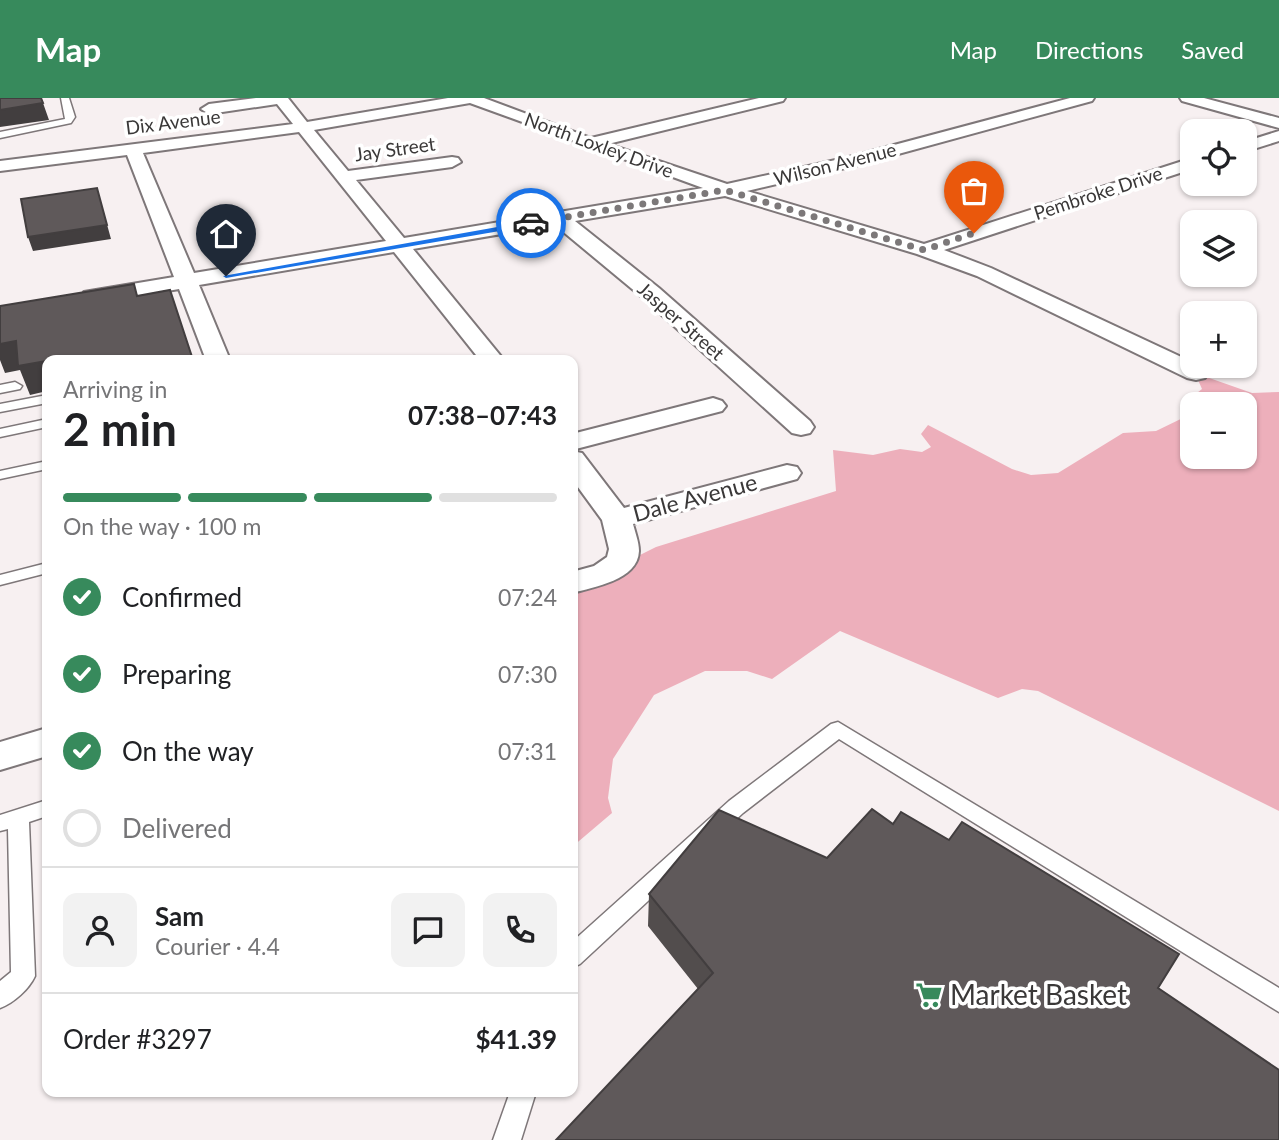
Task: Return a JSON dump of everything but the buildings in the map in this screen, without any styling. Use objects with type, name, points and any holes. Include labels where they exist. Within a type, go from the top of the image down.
[{"type":"street","name":"North Loxley Drive","points":[[472,98],[725,190],[924,250],[984,272],[1180,365]]},
{"type":"street","name":"Dix Avenue","points":[[0,166],[304,127],[472,98]]},
{"type":"street","points":[[590,143],[778,98]]},
{"type":"street","name":"Wilson Avenue","points":[[67,300],[188,282],[725,190],[852,161],[1087,98]]},
{"type":"street","points":[[1187,98],[1279,123]]},
{"type":"street","points":[[209,109],[281,99],[488,355]]},
{"type":"street","points":[[1257,143],[1279,136]]},
{"type":"street","points":[[133,148],[216,355]]},
{"type":"street","name":"Jay Street","points":[[343,177],[452,162]]},
{"type":"street","name":"Pembroke Drive","points":[[924,250],[1180,167]]},
{"type":"street","name":"Jasper Street","points":[[559,218],[651,293],[801,427]]},
{"type":"street","points":[[578,458],[713,407]]},
{"type":"street","points":[[578,465],[617,519]]},
{"type":"street","name":"Dale Avenue","points":[[578,581],[605,573],[622,561],[624,548],[617,519],[787,473]]},
{"type":"street","points":[[0,756],[42,743]]},
{"type":"lane","points":[[0,135],[68,121],[71,117],[65,98]]},
{"type":"lane","points":[[0,389],[15,386]]},
{"type":"lane","points":[[0,408],[42,400]]},
{"type":"lane","points":[[0,433],[42,424]]},
{"type":"lane","points":[[0,475],[42,466]]},
{"type":"lane","points":[[0,580],[42,569]]},
{"type":"lane","points":[[578,952],[736,807],[838,729],[1279,1001]]},
{"type":"lane","points":[[0,997],[23,976],[9,820],[42,810]]},
{"type":"lane","points":[[507,1140],[521,1097]]},
{"type":"shaded area","points":[[1197,378],[1209,378],[1249,392],[1198,392],[1202,389]]},
{"type":"shaded area","points":[[1279,392],[1279,811],[1038,691],[1022,689],[998,698],[840,631],[772,679],[747,671],[705,671],[654,695],[613,759],[608,798],[612,813],[578,842],[578,575],[636,557],[656,547],[836,491],[833,450],[873,455],[900,449],[922,452],[931,447],[921,434],[928,425],[1012,469],[1031,475],[1058,473],[1123,433],[1156,431],[1180,419],[1180,469],[1257,469],[1257,393]]},
{"type":"way so far","points":[[531,223],[725,190],[924,250],[974,233]]},
{"type":"place","name":"Market Basket","points":[[929,995]]},
{"type":"route","points":[[226,276],[531,223]]}]
